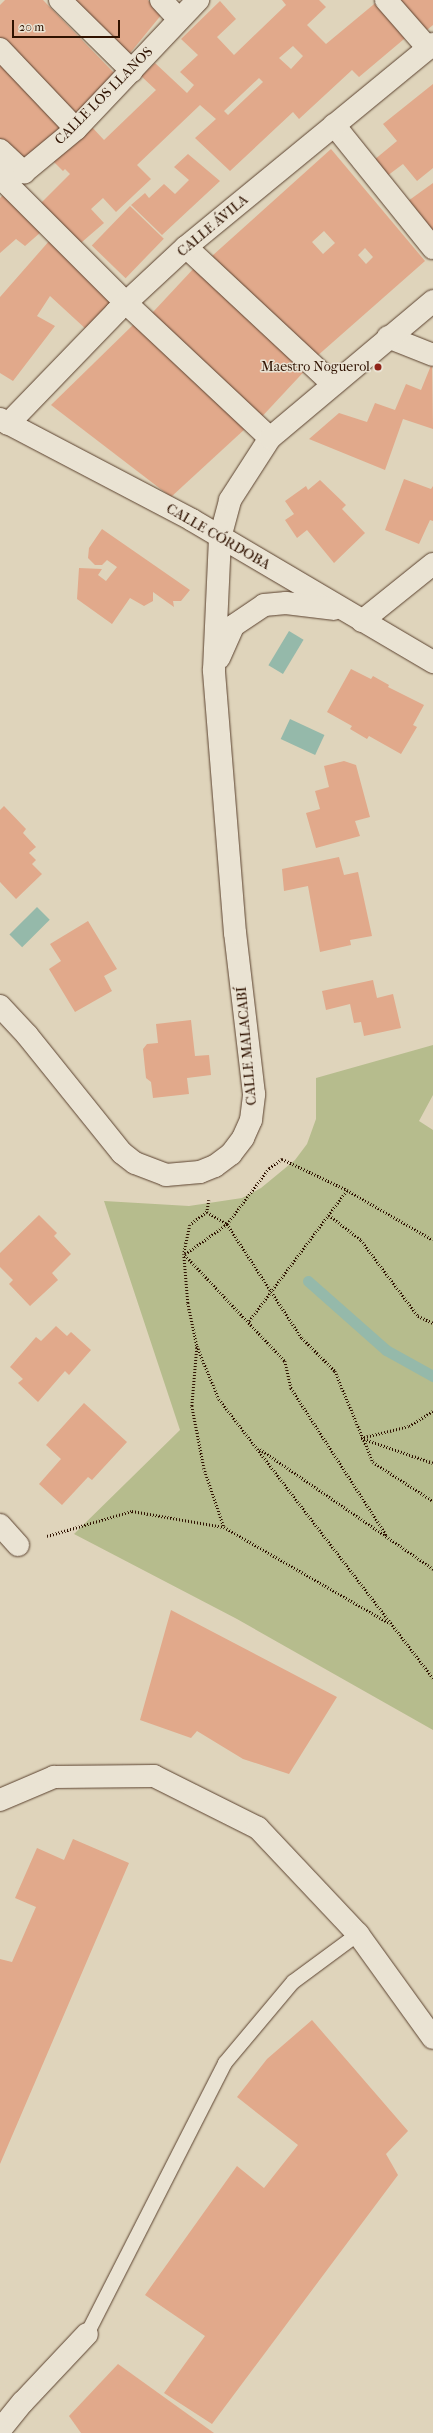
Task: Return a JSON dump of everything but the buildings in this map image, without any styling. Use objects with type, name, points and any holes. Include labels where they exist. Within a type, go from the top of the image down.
[{"type":"street","points":[[60,0],[132,71]]},
{"type":"street","points":[[161,0],[179,19]]},
{"type":"street","name":"CALLE LOS LLANOS","points":[[24,172],[76,129],[198,0]]},
{"type":"street","points":[[386,0],[430,46]]},
{"type":"street","name":"CALLE ÁVILA","points":[[4,421],[186,247],[430,46]]},
{"type":"street","points":[[0,50],[76,129]]},
{"type":"street","points":[[334,124],[433,248]]},
{"type":"street","points":[[0,150],[24,172]]},
{"type":"street","points":[[0,172],[24,172]]},
{"type":"street","points":[[0,177],[126,303],[270,438]]},
{"type":"street","points":[[186,247],[333,384]]},
{"type":"street","name":"CALLE MALACABÍ","points":[[0,1006],[32,1040],[122,1153],[135,1163],[166,1175],[200,1172],[215,1166],[231,1154],[243,1138],[251,1120],[254,1094],[235,933],[214,670],[220,538],[230,500],[270,438],[388,337],[433,301]]},
{"type":"street","points":[[388,337],[433,355]]},
{"type":"street","name":"CALLE CÓRDOBA","points":[[4,421],[192,520],[220,538],[433,662]]},
{"type":"street","points":[[362,621],[433,564]]},
{"type":"street","name":"CALLE MALACABÍ","points":[[214,670],[233,626],[264,605],[286,603],[343,610]]},
{"type":"street","points":[[0,1525],[18,1545]]},
{"type":"street","points":[[0,1800],[54,1777],[154,1776],[258,1828],[358,1934],[433,2038]]},
{"type":"street","points":[[0,2430],[23,2402],[87,2334]]},
{"type":"lane","points":[[87,2334],[225,2063],[293,1982],[358,1934]]},
{"type":"path","points":[[184,1254],[227,1224],[269,1168],[282,1159],[347,1190],[433,1240]]},
{"type":"path","points":[[249,1321],[347,1190]]},
{"type":"path","points":[[433,1501],[373,1462],[361,1438],[335,1371],[302,1338],[227,1224],[207,1212],[190,1225],[184,1254],[188,1303],[197,1346],[219,1399],[433,1678]]},
{"type":"path","points":[[329,1214],[361,1240],[418,1316],[433,1323]]},
{"type":"path","points":[[184,1254],[286,1361],[291,1388],[387,1536]]},
{"type":"path","points":[[197,1346],[192,1406],[204,1468],[224,1527]]},
{"type":"path","points":[[361,1438],[409,1426],[433,1411]]},
{"type":"path","points":[[361,1438],[433,1463]]},
{"type":"path","points":[[258,1448],[433,1569]]},
{"type":"path","points":[[18,1545],[132,1511],[224,1527],[392,1624]]},
{"type":"shaded area","points":[[289,631],[304,640],[283,674],[268,665]]},
{"type":"shaded area","points":[[290,719],[324,735],[315,755],[281,739]]},
{"type":"shaded area","points":[[37,907],[50,920],[22,947],[9,935]]},
{"type":"shaded area","points":[[433,1045],[433,1095],[419,1121],[433,1130],[433,1730],[237,1619],[74,1534],[180,1430],[104,1201],[189,1206],[242,1198],[261,1188],[295,1160],[307,1144],[316,1119],[316,1078]]},
{"type":"waterway","points":[[308,1281],[386,1350],[433,1376]]},
{"type":"place","name":"Maestro Noguerol","points":[[378,367]]}]
